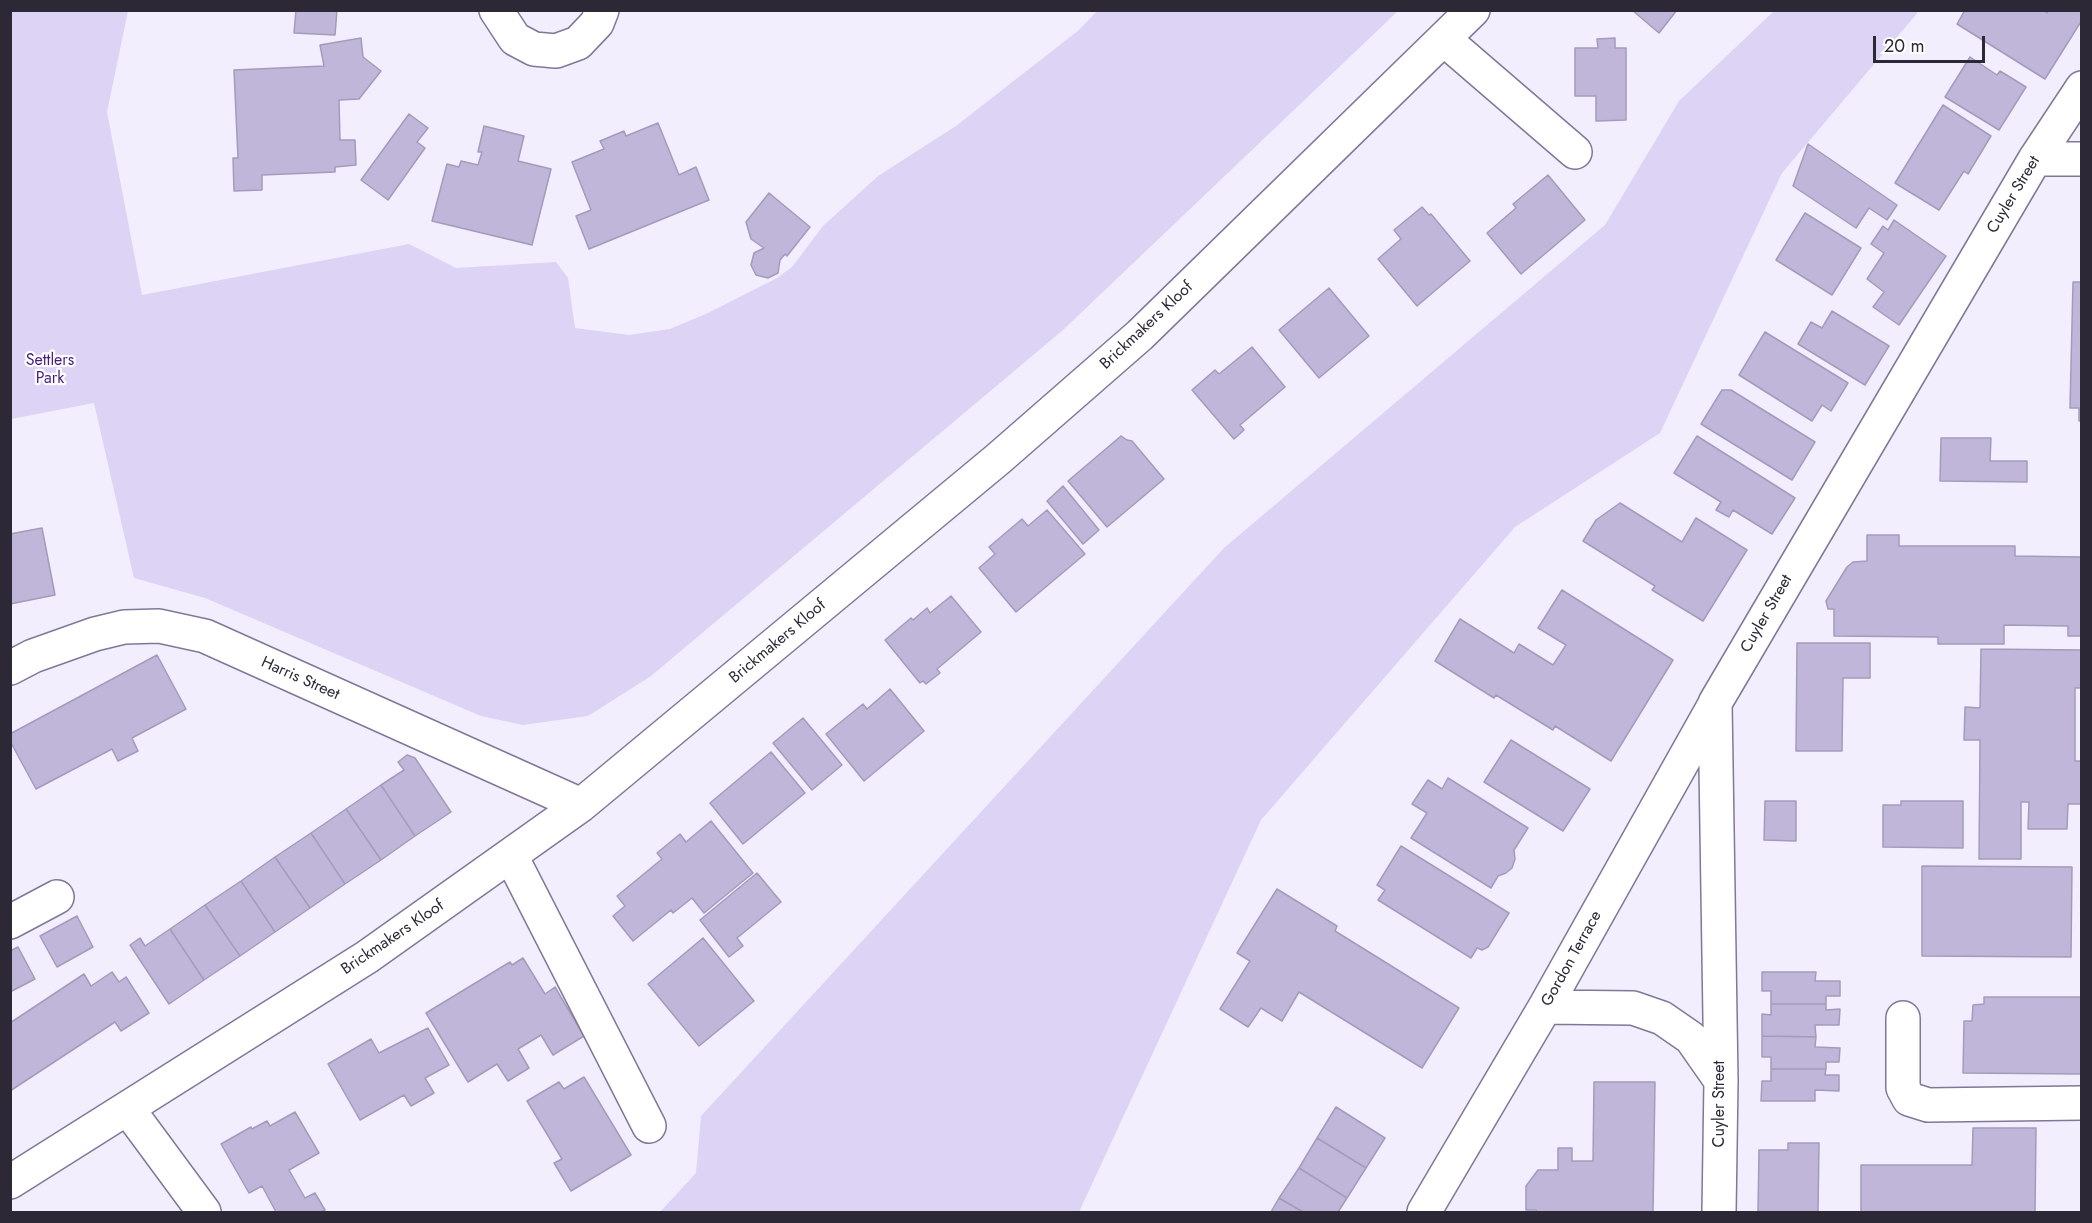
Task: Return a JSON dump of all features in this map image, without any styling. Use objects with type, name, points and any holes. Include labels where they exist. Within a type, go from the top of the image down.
[{"type":"street","points":[[496,10],[515,39],[534,49],[556,51],[578,43],[597,23],[602,10]]},
{"type":"street","name":"Brickmakers Kloof","points":[[10,1182],[367,957],[581,804],[989,466],[1140,335],[1473,10]]},
{"type":"street","points":[[1444,40],[1575,152]]},
{"type":"street","name":"Cuyler Street","points":[[1719,1212],[1721,1081],[1715,703],[2035,159],[2082,88]]},
{"type":"street","points":[[2035,159],[2082,159]]},
{"type":"street","name":"Harris Street","points":[[10,668],[33,656],[95,634],[124,627],[159,626],[205,636],[581,804]]},
{"type":"street","name":"Gordon Terrace","points":[[1424,1212],[1545,1007],[1715,703]]},
{"type":"street","points":[[511,856],[649,1126]]},
{"type":"street","points":[[10,922],[57,897]]},
{"type":"street","points":[[1545,1007],[1633,1008],[1662,1018],[1691,1038],[1721,1081]]},
{"type":"street","points":[[1903,1018],[1904,1088],[1905,1095],[1909,1099],[1928,1105],[2082,1103]]},
{"type":"street","points":[[128,1109],[204,1212]]},
{"type":"green space","name":"Settlers Park","points":[[11,10],[128,11],[107,112],[142,295],[409,244],[456,268],[556,262],[568,278],[575,328],[629,335],[670,329],[708,313],[777,278],[792,267],[823,226],[878,176],[956,126],[1079,30],[1097,11],[1398,11],[1063,330],[651,676],[588,716],[523,725],[481,716],[205,598],[134,578],[94,403],[11,419]]},
{"type":"green space","points":[[1774,11],[1919,11],[1782,173],[1660,433],[1515,527],[1261,820],[1079,1212],[660,1212],[696,1173],[701,1116],[1224,548],[1605,225],[1679,101]]},
{"type":"building","points":[[296,10],[337,10],[335,35],[294,33]]},
{"type":"building","points":[[1632,10],[1677,10],[1659,33]]},
{"type":"building","points":[[1965,10],[2044,10],[2047,13],[2048,10],[2082,10],[2082,20],[2045,79],[1957,24]]},
{"type":"building","points":[[361,38],[363,57],[381,71],[359,99],[339,100],[340,140],[355,140],[356,165],[335,167],[335,172],[262,175],[262,190],[234,191],[233,158],[238,158],[234,70],[324,66],[320,45]]},
{"type":"building","points":[[1615,38],[1615,48],[1626,48],[1626,120],[1596,121],[1596,96],[1575,96],[1575,48],[1598,48],[1597,39]]},
{"type":"building","points":[[1970,57],[1997,75],[2000,71],[2026,87],[1999,130],[1945,97]]},
{"type":"building","points":[[1943,105],[1991,136],[1968,174],[1964,171],[1939,210],[1895,183]]},
{"type":"building","points":[[409,114],[428,128],[417,142],[425,148],[388,200],[361,180]]},
{"type":"building","points":[[658,123],[679,175],[696,167],[709,200],[589,249],[576,216],[591,210],[572,162],[604,149],[600,141],[624,131],[626,136]]},
{"type":"building","points":[[484,126],[524,136],[518,161],[551,169],[532,245],[432,221],[447,164],[459,167],[461,161],[478,165],[482,152],[478,152]]},
{"type":"building","points":[[1808,144],[1897,205],[1887,220],[1869,208],[1856,228],[1793,186]]},
{"type":"building","points":[[1548,175],[1585,220],[1521,274],[1487,233],[1516,208],[1513,204]]},
{"type":"building","points":[[769,193],[810,227],[787,256],[785,254],[780,260],[778,273],[768,278],[756,275],[751,265],[754,253],[764,248],[751,239],[746,222]]},
{"type":"building","points":[[1422,207],[1429,215],[1431,214],[1470,261],[1417,306],[1378,259],[1401,239],[1394,230]]},
{"type":"building","points":[[1805,213],[1861,248],[1832,295],[1776,260]]},
{"type":"building","points":[[1894,220],[1946,256],[1899,325],[1873,307],[1884,292],[1867,279],[1884,253],[1871,244],[1883,226],[1888,230]]},
{"type":"building","points":[[2073,282],[2082,282],[2082,421],[2079,421],[2079,408],[2070,408]]},
{"type":"building","points":[[1329,288],[1369,336],[1319,378],[1279,330]]},
{"type":"building","points":[[1832,311],[1889,346],[1865,385],[1798,344],[1811,322],[1822,328]]},
{"type":"building","points":[[1765,332],[1848,383],[1831,411],[1822,405],[1812,421],[1739,375]]},
{"type":"building","points":[[1252,347],[1285,387],[1240,425],[1244,430],[1234,439],[1192,390],[1215,370],[1219,374]]},
{"type":"building","points":[[1722,390],[1731,390],[1815,442],[1792,480],[1701,424]]},
{"type":"building","points":[[1121,436],[1132,441],[1164,479],[1107,527],[1068,481]]},
{"type":"building","points":[[1697,436],[1795,498],[1772,534],[1733,510],[1729,517],[1716,510],[1721,502],[1674,473]]},
{"type":"building","points":[[1941,438],[1991,438],[1990,461],[2027,461],[2027,482],[1940,481]]},
{"type":"building","points":[[1063,486],[1099,530],[1083,544],[1047,501]]},
{"type":"building","points":[[1620,503],[1682,542],[1696,518],[1747,550],[1703,621],[1652,590],[1655,586],[1583,541],[1596,520]]},
{"type":"building","points":[[1047,510],[1085,554],[1016,612],[979,568],[995,554],[989,547],[1022,519],[1028,526]]},
{"type":"building","points":[[42,528],[55,595],[10,604],[10,534]]},
{"type":"building","points":[[1867,535],[1899,535],[1899,546],[2015,546],[2015,556],[2082,557],[2082,636],[2068,636],[2068,626],[2004,625],[2004,644],[1938,644],[1938,637],[1834,636],[1834,609],[1828,609],[1826,601],[1847,567],[1853,562],[1867,561]]},
{"type":"building","points":[[1562,590],[1673,660],[1611,761],[1555,726],[1553,730],[1496,695],[1494,698],[1435,661],[1460,619],[1514,653],[1519,644],[1553,665],[1566,645],[1538,628]]},
{"type":"building","points":[[951,596],[981,632],[937,669],[940,673],[926,684],[923,681],[920,683],[885,640],[911,618],[913,620],[927,608],[930,613]]},
{"type":"building","points":[[1797,643],[1870,643],[1870,678],[1843,678],[1842,751],[1796,751]]},
{"type":"building","points":[[1981,649],[2082,650],[2082,688],[2075,688],[2075,761],[2082,761],[2082,804],[2068,804],[2067,829],[2028,829],[2029,802],[2021,802],[2021,859],[1979,859],[1980,740],[1964,740],[1965,707],[1980,708]]},
{"type":"building","points":[[157,655],[186,709],[132,738],[138,751],[118,761],[112,749],[36,789],[10,741],[10,734]]},
{"type":"building","points":[[890,689],[924,731],[864,781],[826,734],[863,704],[867,709]]},
{"type":"building","points":[[803,718],[842,765],[812,790],[773,743]]},
{"type":"building","points":[[1511,740],[1590,789],[1563,831],[1484,782]]},
{"type":"building","points":[[771,752],[805,793],[743,844],[710,803]]},
{"type":"building","points":[[407,755],[415,758],[451,812],[415,836],[381,785],[404,770],[398,762]]},
{"type":"building","points":[[1448,778],[1528,828],[1514,850],[1515,859],[1512,868],[1498,876],[1491,888],[1411,838],[1427,813],[1412,804],[1428,780],[1442,789]]},
{"type":"building","points":[[381,785],[415,836],[381,860],[346,809]]},
{"type":"building","points":[[1765,801],[1796,801],[1796,841],[1764,840]]},
{"type":"building","points":[[1901,801],[1963,801],[1963,848],[1883,847],[1883,805],[1901,805]]},
{"type":"building","points":[[346,809],[381,860],[345,884],[311,833]]},
{"type":"building","points":[[711,821],[753,873],[704,913],[692,898],[673,913],[671,910],[633,941],[613,916],[625,906],[617,896],[662,859],[657,853],[680,834],[686,842]]},
{"type":"building","points":[[311,833],[345,884],[310,908],[275,857]]},
{"type":"building","points":[[1401,846],[1509,913],[1488,947],[1482,950],[1477,948],[1471,958],[1378,900],[1385,890],[1377,885]]},
{"type":"building","points":[[275,857],[310,908],[275,932],[241,881]]},
{"type":"building","points":[[1922,866],[2072,867],[2071,957],[1922,956]]},
{"type":"building","points":[[757,873],[781,902],[737,938],[743,946],[729,957],[700,920]]},
{"type":"building","points":[[241,881],[275,932],[240,956],[205,905]]},
{"type":"building","points":[[1277,889],[1337,926],[1335,931],[1459,1008],[1422,1068],[1299,992],[1282,1021],[1261,1008],[1248,1027],[1220,1009],[1250,961],[1237,953]]},
{"type":"building","points":[[205,905],[240,956],[204,980],[170,929]]},
{"type":"building","points":[[77,916],[93,947],[57,967],[40,936]]},
{"type":"building","points":[[170,929],[204,980],[169,1004],[130,945],[140,938],[145,946]]},
{"type":"building","points":[[703,938],[754,1001],[699,1046],[648,984]]},
{"type":"building","points":[[18,947],[35,979],[10,992],[10,951]]},
{"type":"building","points":[[523,958],[545,994],[555,987],[584,1036],[553,1055],[541,1035],[518,1049],[529,1068],[508,1081],[497,1064],[468,1082],[426,1013],[510,962],[512,965]]},
{"type":"building","points":[[112,972],[119,982],[126,977],[149,1013],[121,1031],[115,1022],[10,1091],[10,1023],[84,974],[91,986]]},
{"type":"building","points":[[1762,972],[1816,972],[1815,981],[1840,981],[1840,996],[1826,996],[1826,1004],[1771,1004],[1771,991],[1762,991]]},
{"type":"building","points":[[1984,997],[2082,997],[2082,1074],[1963,1073],[1964,1021],[1972,1021],[1973,1005],[1984,1004]]},
{"type":"building","points":[[1771,1004],[1826,1004],[1826,1010],[1840,1009],[1839,1025],[1815,1025],[1816,1037],[1762,1036],[1762,1014],[1771,1015]]},
{"type":"building","points":[[428,1028],[449,1065],[425,1078],[434,1093],[411,1106],[404,1095],[360,1120],[328,1064],[371,1039],[379,1053]]},
{"type":"building","points":[[1762,1036],[1816,1037],[1815,1047],[1840,1048],[1839,1062],[1826,1062],[1826,1069],[1771,1069],[1771,1057],[1762,1057]]},
{"type":"building","points":[[1771,1069],[1826,1069],[1825,1075],[1839,1075],[1839,1091],[1815,1090],[1815,1101],[1761,1101],[1762,1081],[1771,1081]]},
{"type":"building","points":[[584,1077],[631,1155],[571,1191],[554,1163],[562,1159],[527,1101],[559,1082],[564,1089]]},
{"type":"building","points":[[1594,1082],[1655,1082],[1653,1212],[1537,1212],[1526,1210],[1526,1186],[1538,1170],[1558,1170],[1558,1148],[1572,1148],[1572,1161],[1593,1161]]},
{"type":"building","points":[[1336,1107],[1385,1138],[1366,1168],[1317,1138]]},
{"type":"building","points":[[295,1112],[319,1153],[289,1170],[305,1198],[315,1193],[325,1210],[321,1212],[276,1212],[262,1186],[249,1193],[221,1144],[251,1127],[252,1129],[267,1121],[270,1126]]},
{"type":"building","points":[[1973,1128],[2036,1128],[2035,1212],[1861,1212],[1861,1165],[1972,1165]]},
{"type":"building","points":[[1317,1138],[1366,1168],[1347,1198],[1299,1168]]},
{"type":"building","points":[[1788,1143],[1819,1143],[1818,1212],[1758,1212],[1759,1150],[1788,1150]]},
{"type":"building","points":[[1299,1168],[1347,1198],[1338,1212],[1303,1212],[1279,1198]]},
{"type":"building","points":[[1279,1198],[1303,1212],[1271,1212]]}]
